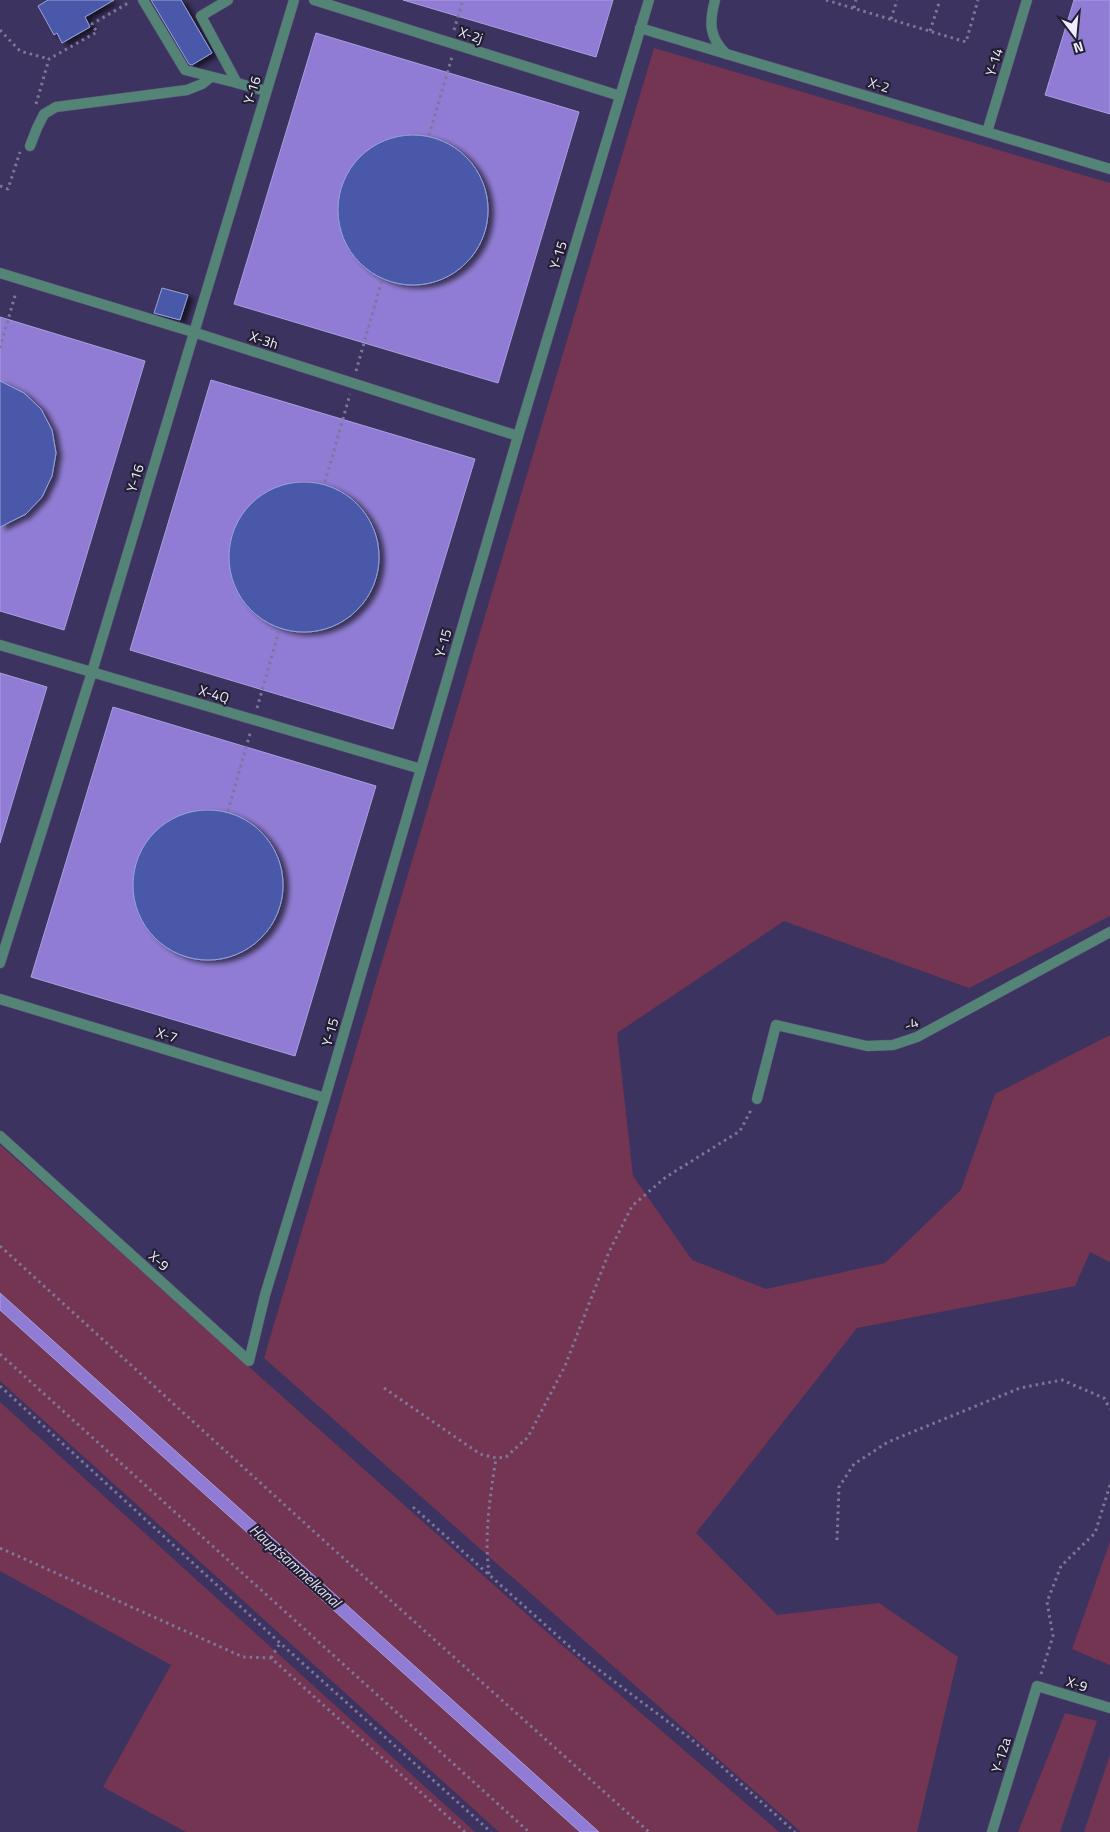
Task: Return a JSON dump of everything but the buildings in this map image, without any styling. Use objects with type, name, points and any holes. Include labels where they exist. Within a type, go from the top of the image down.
[{"type":"street","points":[[143,0],[185,70],[266,90]]},
{"type":"street","points":[[228,0],[201,16],[237,83]]},
{"type":"street","name":"Y-16","points":[[0,963],[92,672],[294,0]]},
{"type":"street","name":"X-2j","points":[[314,0],[620,96]]},
{"type":"street","name":"Y-15","points":[[265,1295],[325,1098],[518,436],[649,0]]},
{"type":"street","points":[[716,0],[712,12],[711,30],[715,43],[726,54]]},
{"type":"street","name":"Y-14","points":[[987,132],[1027,0]]},
{"type":"street","name":"X-2","points":[[640,28],[1110,169]]},
{"type":"street","points":[[27,145],[44,114],[56,107],[187,90],[202,84],[211,77]]},
{"type":"street","name":"X-3h","points":[[0,273],[193,332],[518,436]]},
{"type":"street","name":"X-4Q","points":[[0,645],[421,769]]},
{"type":"street","name":"-4","points":[[758,1099],[776,1025],[867,1046],[893,1045],[917,1037],[1110,932]]},
{"type":"street","name":"X-7","points":[[0,999],[325,1098]]},
{"type":"street","name":"X-9","points":[[0,1136],[249,1361],[265,1295]]},
{"type":"street","name":"X-9","points":[[1037,1686],[1110,1708]]},
{"type":"street","name":"Y-12a","points":[[992,1832],[1037,1686]]},
{"type":"path","points":[[35,107],[49,60],[97,32],[92,24],[132,0]]},
{"type":"path","points":[[429,135],[463,0]]},
{"type":"path","points":[[826,0],[966,42],[978,0]]},
{"type":"path","points":[[854,8],[856,0]]},
{"type":"path","points":[[891,19],[897,0]]},
{"type":"path","points":[[930,31],[940,0]]},
{"type":"path","points":[[0,30],[20,51],[49,60]]},
{"type":"path","points":[[0,186],[8,189],[27,145]]},
{"type":"path","points":[[0,348],[20,279]]},
{"type":"path","points":[[324,482],[382,280]]},
{"type":"path","points":[[228,810],[279,631]]},
{"type":"path","points":[[384,1388],[480,1454],[496,1458],[506,1458],[528,1437],[565,1366],[609,1252],[632,1206],[666,1177],[740,1131],[758,1099]]},
{"type":"path","points":[[0,1246],[331,1547],[649,1832]]},
{"type":"path","points":[[0,1354],[528,1832]]},
{"type":"path","points":[[838,1540],[839,1486],[854,1464],[888,1442],[1020,1388],[1062,1380],[1104,1398],[1110,1409]]},
{"type":"path","points":[[0,1386],[280,1643],[490,1832]]},
{"type":"path","points":[[489,1575],[486,1551],[488,1512],[496,1458]]},
{"type":"path","points":[[1037,1686],[1053,1636],[1047,1602],[1061,1566],[1095,1533],[1110,1485]]},
{"type":"path","points":[[413,1507],[579,1655],[691,1739],[795,1832]]},
{"type":"path","points":[[0,1548],[243,1657],[271,1658],[464,1832]]},
{"type":"path","points":[[271,1658],[280,1643]]},
{"type":"shaded area","points":[[654,48],[1110,183],[1110,916],[969,988],[784,921],[617,1033],[633,1176],[692,1260],[766,1289],[885,1263],[961,1190],[995,1094],[1110,1035],[1110,1262],[1090,1252],[1075,1286],[857,1328],[696,1533],[777,1615],[879,1603],[958,1657],[917,1832],[801,1832],[264,1358]]},
{"type":"shaded area","points":[[0,1145],[541,1627],[779,1832],[599,1832],[0,1293]]},
{"type":"shaded area","points":[[0,1310],[580,1832],[499,1832],[0,1381]]},
{"type":"shaded area","points":[[0,1402],[475,1832],[186,1832],[103,1787],[171,1665],[0,1571]]},
{"type":"shaded area","points":[[1110,1542],[1110,1665],[1072,1649]]},
{"type":"shaded area","points":[[1065,1713],[1097,1721],[1060,1832],[1018,1832]]},
{"type":"shaded area","points":[[1110,1755],[1110,1832],[1084,1832]]},
{"type":"water","points":[[403,0],[613,0],[596,57]]},
{"type":"water","points":[[1074,0],[1110,0],[1110,114],[1045,95]]},
{"type":"water","points":[[316,33],[579,112],[498,383],[234,304]]},
{"type":"water","points":[[0,317],[145,361],[64,630],[0,611]]},
{"type":"water","points":[[211,380],[475,459],[393,729],[130,650]]},
{"type":"water","points":[[0,673],[47,687],[0,843]]},
{"type":"water","points":[[113,707],[376,786],[295,1056],[31,977]]},
{"type":"water","name":"Hauptsammelkanal","points":[[0,1293],[599,1832],[580,1832],[0,1310]]}]
